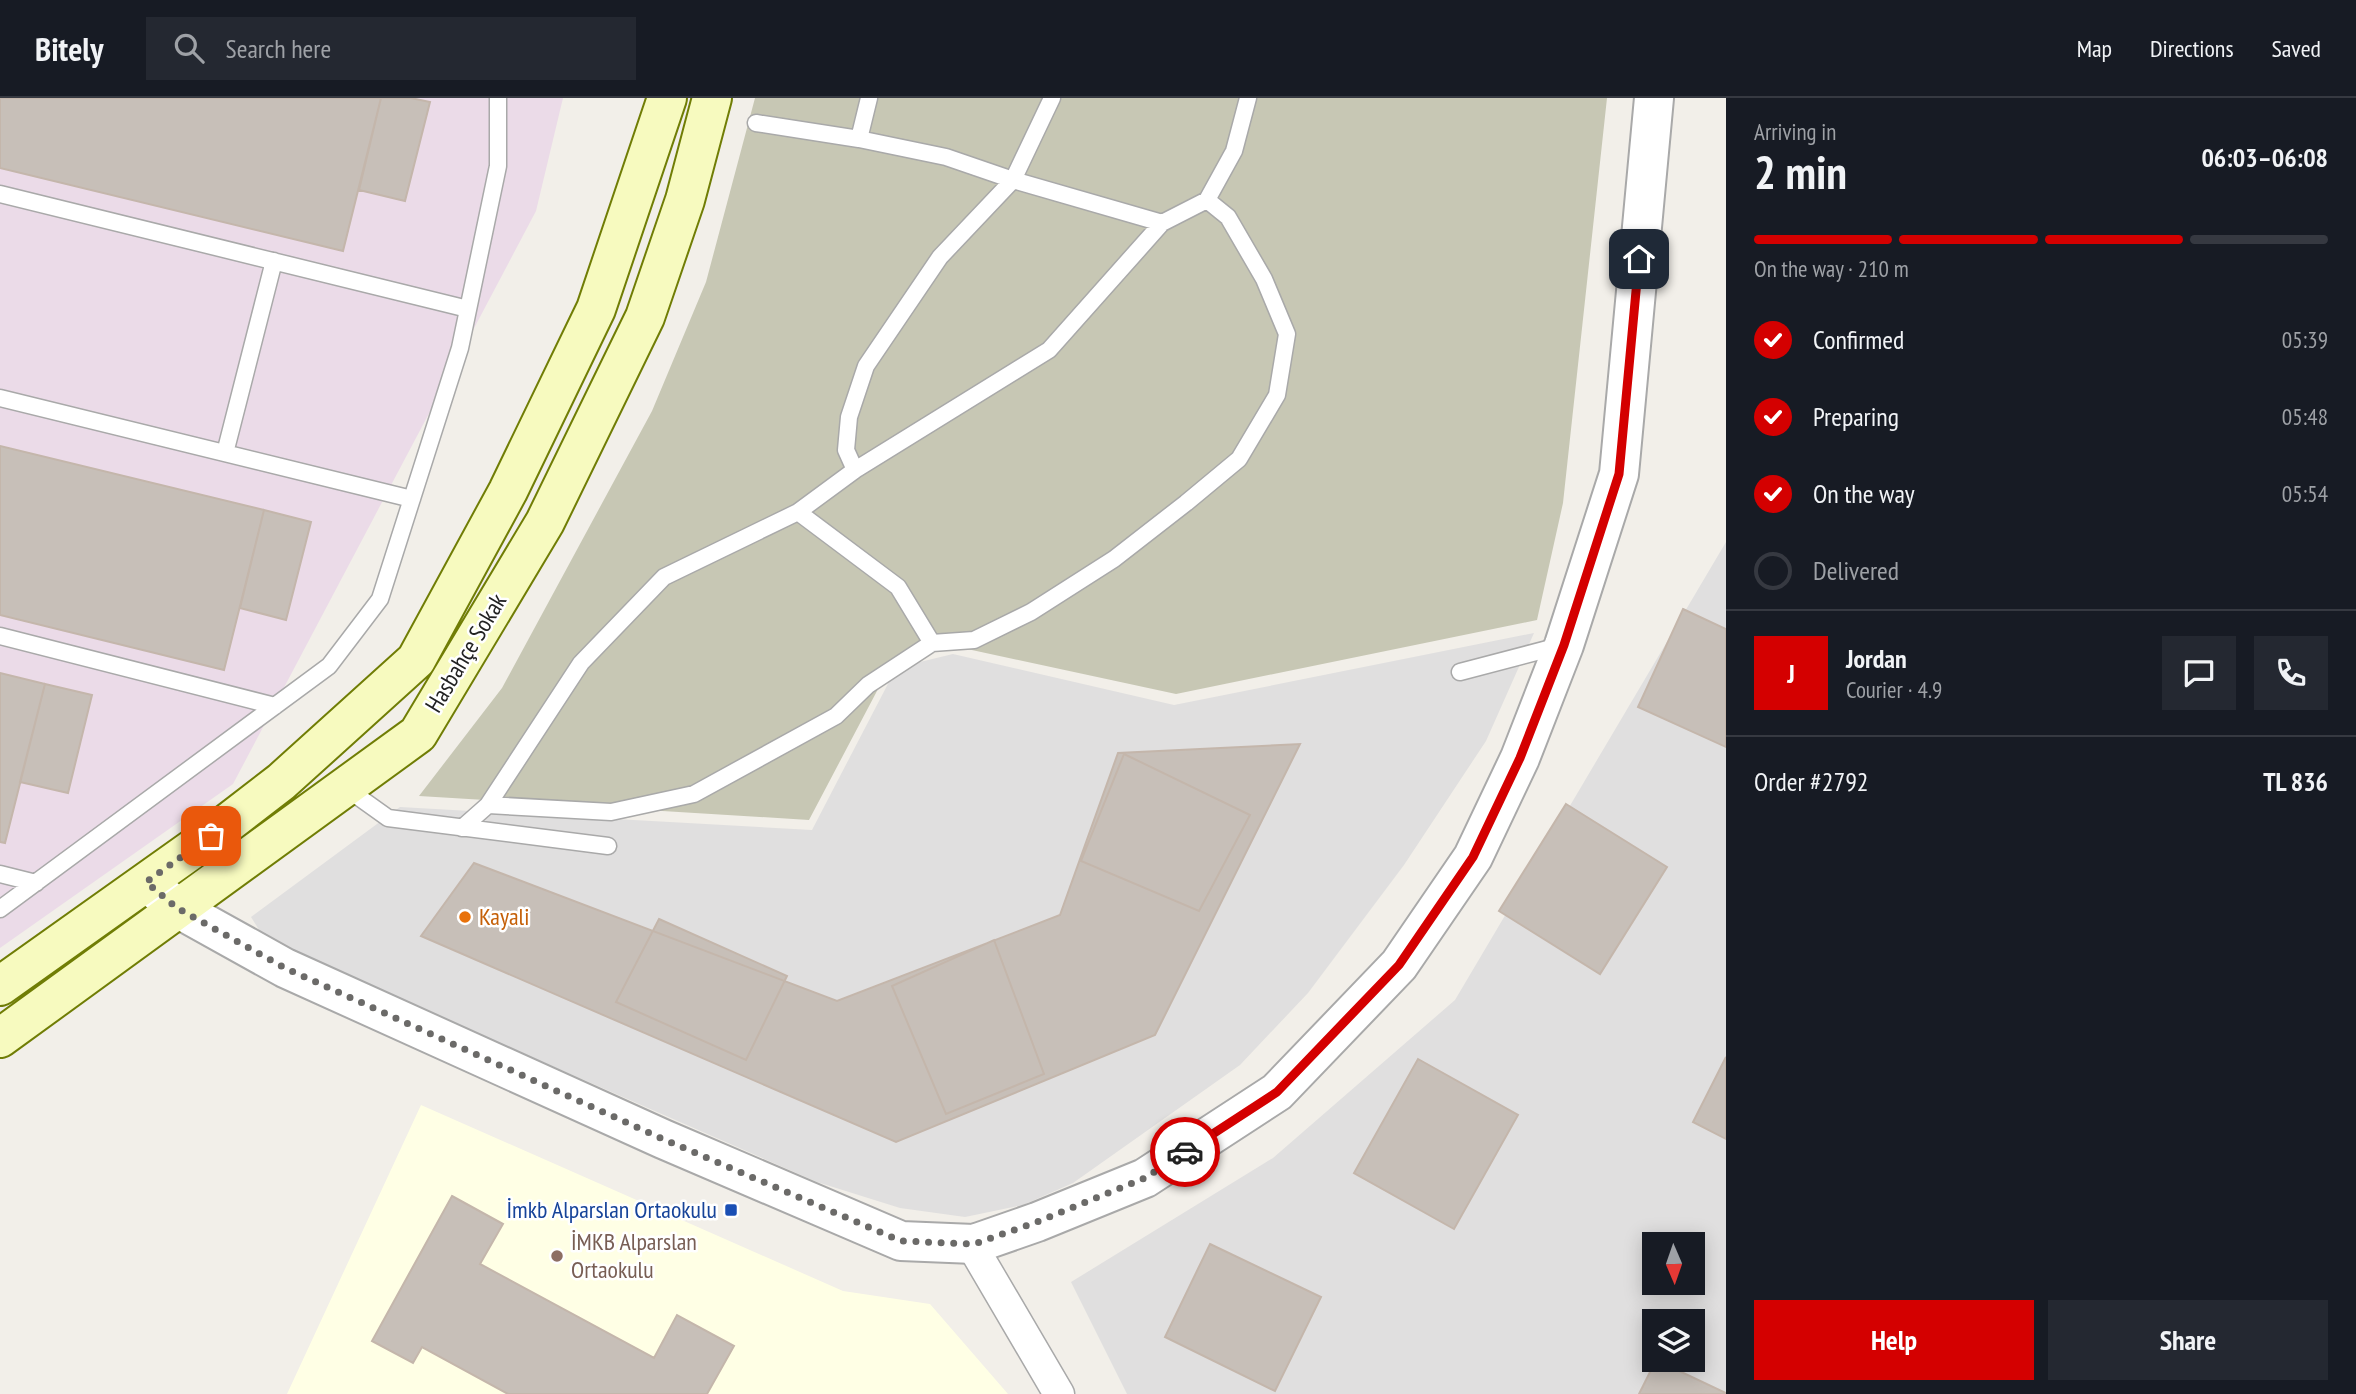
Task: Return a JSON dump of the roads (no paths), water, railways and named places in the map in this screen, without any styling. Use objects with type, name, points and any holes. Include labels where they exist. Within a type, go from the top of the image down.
[{"type":"main road","name":"Hasbahçe Sokak","points":[[0,986],[281,782],[416,660],[508,491],[596,309],[667,98]]},
{"type":"main road","name":"Hasbahçe Sokak","points":[[0,1038],[418,734],[545,522],[645,317],[685,200],[712,98]]},
{"type":"street","points":[[146,882],[177,908],[285,968],[663,1139],[901,1241],[971,1244],[1037,1222],[1145,1178],[1277,1092],[1399,965],[1473,857],[1520,758],[1564,645],[1619,474],[1654,98]]},
{"type":"street","points":[[971,1244],[1059,1394]]},
{"type":"lane","points":[[0,909],[329,666],[380,598],[460,348],[498,166],[498,98]]},
{"type":"lane","points":[[859,139],[869,98]]},
{"type":"lane","points":[[855,470],[846,450],[849,417],[866,366],[940,257],[1013,180],[1052,98]]},
{"type":"lane","points":[[462,828],[488,805],[580,663],[664,577],[798,512],[855,470],[1049,350],[1162,223],[1207,200],[1234,151],[1248,98]]},
{"type":"lane","points":[[756,123],[859,139],[946,157],[1013,180],[1162,223]]},
{"type":"lane","points":[[0,194],[468,309]]},
{"type":"lane","points":[[488,805],[611,812],[694,794],[836,716],[868,685],[932,643],[974,640],[1031,612],[1114,559],[1239,459],[1277,395],[1287,334],[1264,279],[1228,217],[1207,200]]},
{"type":"lane","points":[[225,453],[274,261]]},
{"type":"lane","points":[[0,398],[412,499]]},
{"type":"lane","points":[[798,512],[898,587],[932,643]]},
{"type":"lane","points":[[0,636],[275,706]]},
{"type":"lane","points":[[1460,672],[1564,645]]},
{"type":"lane","points":[[346,788],[388,818],[608,846]]},
{"type":"lane","points":[[0,874],[36,883]]},
{"type":"place","name":"Kayali","points":[[465,917]]},
{"type":"place","name":"İmkb Alparslan Ortaokulu","points":[[731,1210]]},
{"type":"place","name":"İMKB Alparslan Ortaokulu","points":[[557,1256]]}]
